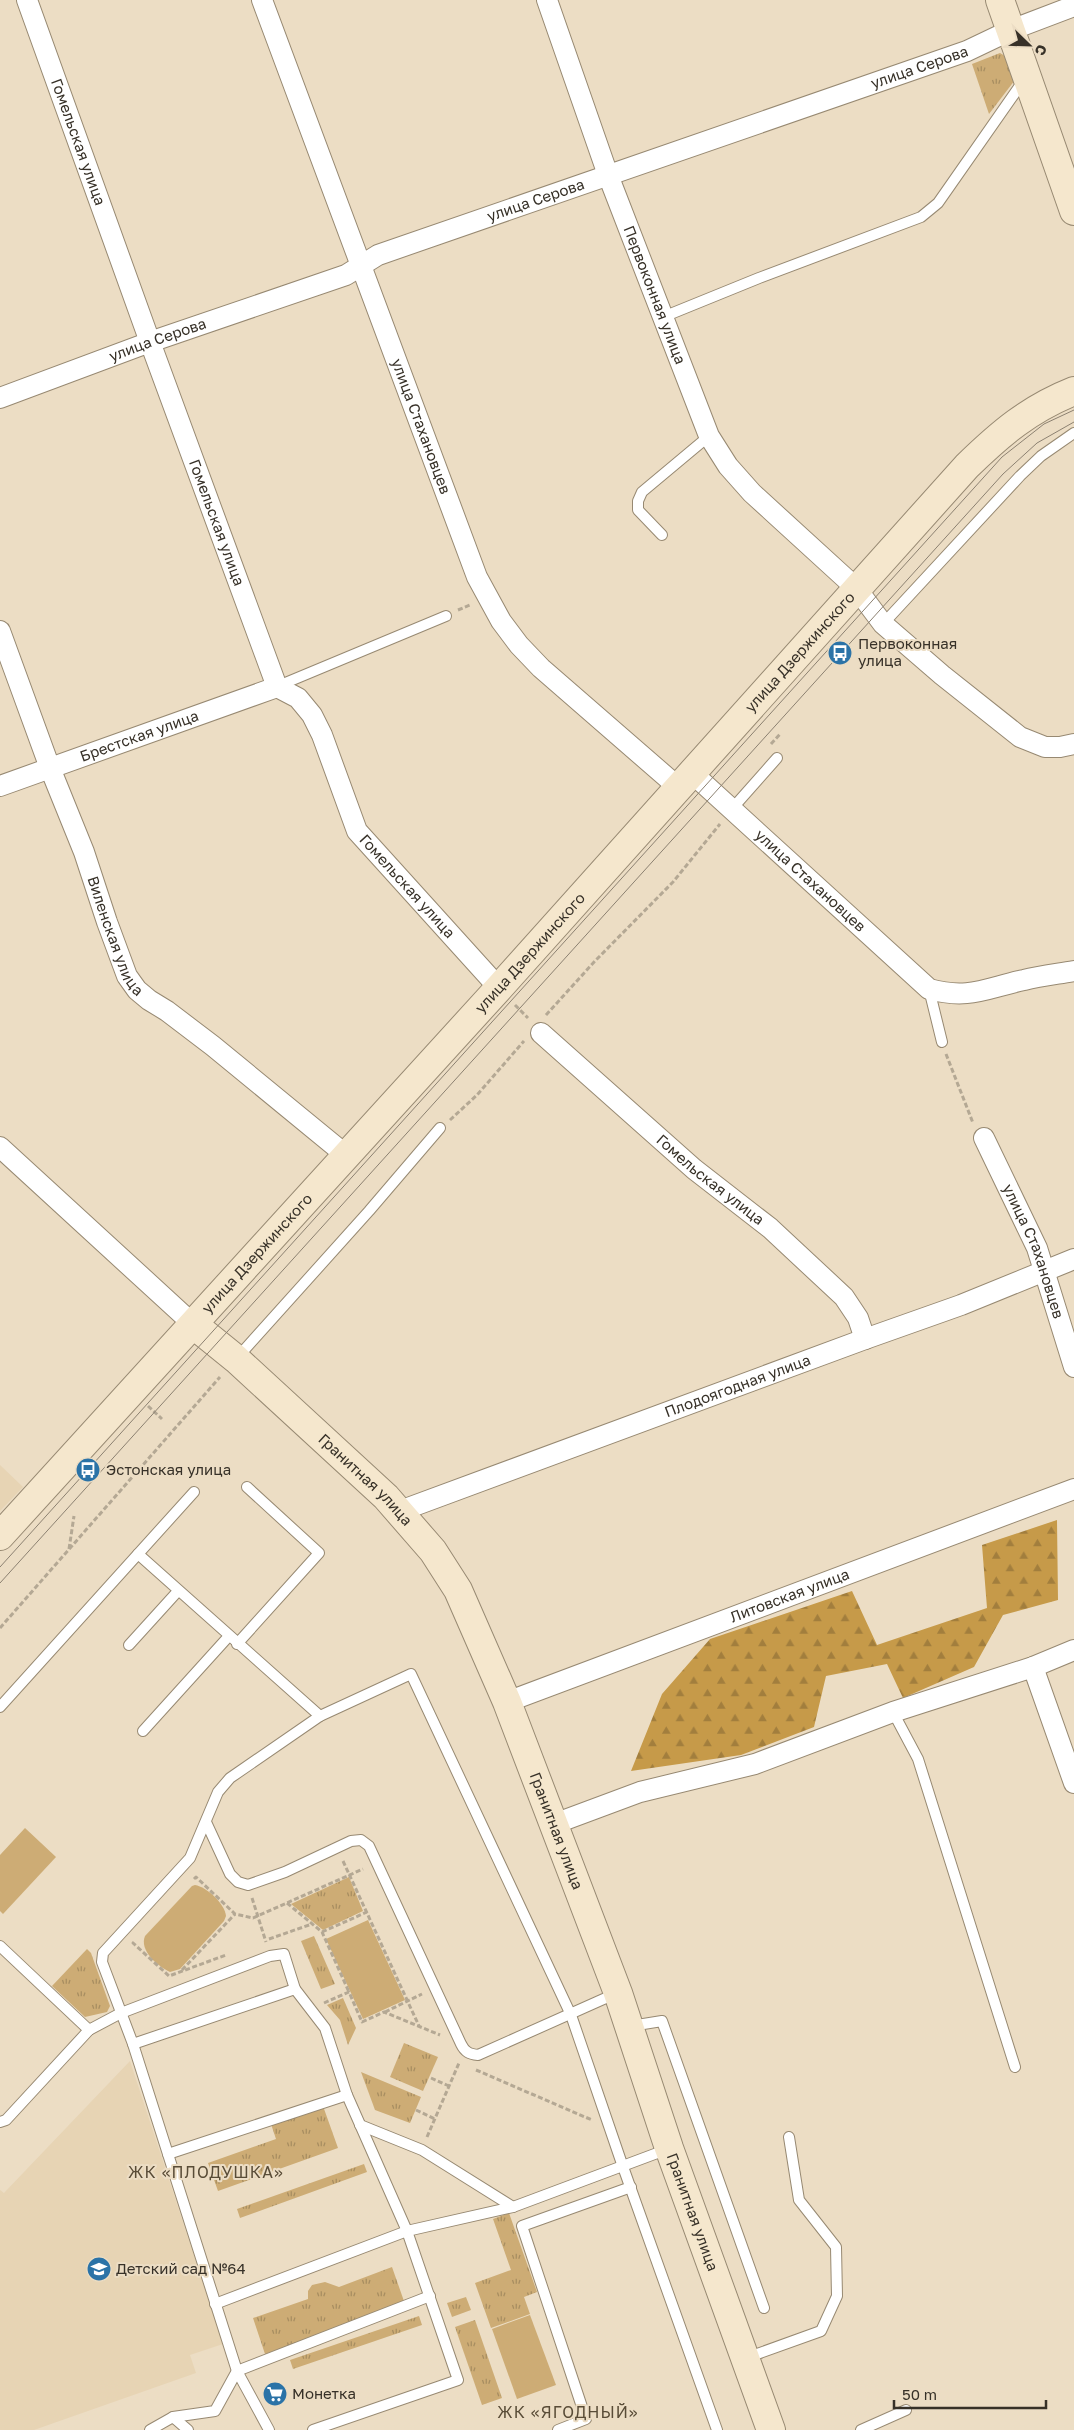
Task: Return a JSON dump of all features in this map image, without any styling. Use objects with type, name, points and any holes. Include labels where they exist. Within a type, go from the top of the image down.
[{"type":"main road","points":[[1000,0],[1074,211]]},
{"type":"main road","name":"улица Дзержинского","points":[[0,1536],[499,988],[967,466],[1006,429],[1044,404],[1074,391]]},
{"type":"main road","name":"Гранитная улица","points":[[194,1325],[236,1360],[400,1511],[434,1551],[458,1590],[507,1702],[618,1993],[669,2148],[771,2430]]},
{"type":"street","name":"Гомельская улица","points":[[27,0],[277,687],[298,698],[312,715],[322,735],[358,831],[499,988]]},
{"type":"street","name":"улица Стахановцев","points":[[262,0],[363,264],[477,577],[501,621],[541,668],[685,781],[731,810],[929,989]]},
{"type":"street","name":"Первоконная улица","points":[[546,0],[608,175],[709,436],[728,466],[752,492],[856,588],[883,624],[942,675],[1020,737],[1046,748],[1074,744]]},
{"type":"street","name":"улица Серова","points":[[0,398],[150,342],[346,275],[378,255],[966,51],[1010,30],[1074,6]]},
{"type":"street","name":"Виленская улица","points":[[0,631],[50,768],[84,852],[121,962],[137,990],[213,1046],[347,1156]]},
{"type":"street","name":"Брестская улица","points":[[0,786],[277,687]]},
{"type":"street","points":[[929,989],[950,995],[970,994],[1024,980],[1074,971]]},
{"type":"street","name":"Гомельская улица","points":[[542,1026],[694,1169],[770,1228],[844,1297],[858,1318],[865,1338]]},
{"type":"street","name":"улица Стахановцев","points":[[984,1138],[1037,1248],[1074,1367]]},
{"type":"street","points":[[0,1147],[194,1325]]},
{"type":"street","name":"Плодоягодная улица","points":[[400,1511],[865,1338],[961,1306],[1074,1259]]},
{"type":"street","name":"Литовская улица","points":[[507,1702],[1074,1489]]},
{"type":"street","points":[[554,1824],[640,1792],[755,1764],[893,1712],[1033,1667],[1074,1650]]},
{"type":"street","points":[[1033,1667],[1074,1783]]},
{"type":"lane","points":[[663,317],[921,217],[938,202],[1027,76]]},
{"type":"lane","points":[[883,624],[1020,476],[1041,456],[1074,432]]},
{"type":"lane","points":[[662,535],[638,510],[638,501],[642,492],[709,436]]},
{"type":"lane","points":[[277,687],[446,616]]},
{"type":"lane","points":[[731,810],[777,758]]},
{"type":"lane","points":[[929,989],[942,1042]]},
{"type":"lane","points":[[236,1360],[369,1212],[440,1128]]},
{"type":"lane","points":[[143,1731],[319,1553],[247,1488]]},
{"type":"lane","points":[[0,1707],[194,1492]]},
{"type":"lane","points":[[138,1554],[320,1716]]},
{"type":"lane","points":[[129,1646],[178,1591]]},
{"type":"lane","points":[[269,2430],[237,2370],[133,2044],[102,1962],[104,1954],[190,1858],[218,1792],[230,1778],[320,1716],[411,1674],[571,2015],[717,2430]]},
{"type":"lane","points":[[893,1712],[918,1759],[1015,2067]]},
{"type":"lane","points":[[206,1822],[230,1874],[238,1882],[248,1886],[285,1872],[351,1840],[361,1840],[369,1846],[463,2047],[478,2055],[618,1993]]},
{"type":"lane","points":[[0,1946],[89,2030]]},
{"type":"lane","points":[[0,2122],[6,2120],[89,2030],[121,2013],[270,1956],[284,1954],[294,1989],[325,2028],[347,2095],[407,2231],[458,2380],[313,2430]]},
{"type":"lane","points":[[133,2044],[294,1989]]},
{"type":"lane","points":[[628,2026],[662,2021],[764,2308]]},
{"type":"lane","points":[[168,2154],[347,2095]]},
{"type":"lane","points":[[360,2126],[422,2150],[513,2207]]},
{"type":"lane","points":[[745,2358],[821,2331],[837,2296],[836,2247],[800,2200],[789,2137]]},
{"type":"lane","points":[[215,2304],[407,2231],[513,2207],[622,2164],[669,2148]]},
{"type":"lane","points":[[558,2430],[586,2419],[522,2226],[631,2187]]},
{"type":"lane","points":[[150,2430],[173,2417],[215,2411],[237,2370],[430,2296]]},
{"type":"lane","points":[[861,2430],[906,2410]]},
{"type":"lane","points":[[173,2417],[188,2430]]},
{"type":"path","points":[[542,1026],[595,961],[673,882],[731,810]]},
{"type":"path","points":[[440,1128],[477,1095],[523,1042]]},
{"type":"path","points":[[942,1042],[972,1121],[984,1138]]},
{"type":"path","points":[[0,1628],[236,1360]]},
{"type":"path","points":[[69,1550],[74,1516]]},
{"type":"path","points":[[337,1847],[418,2026]]},
{"type":"path","points":[[189,1883],[196,1877],[235,1914],[253,1918],[377,1862]]},
{"type":"path","points":[[248,1886],[270,1956]]},
{"type":"path","points":[[287,1904],[322,1932],[362,2022],[436,1988]]},
{"type":"path","points":[[322,1932],[367,1912]]},
{"type":"path","points":[[139,1936],[133,1943],[169,1976],[182,1970],[235,1914]]},
{"type":"path","points":[[310,2010],[349,1992]]},
{"type":"path","points":[[384,2012],[463,2047],[459,2063],[422,2150]]},
{"type":"path","points":[[459,2063],[609,2127]]},
{"type":"path","points":[[431,2078],[449,2086]]},
{"type":"path","points":[[416,2110],[435,2119]]},
{"type":"shaded area","points":[[0,1465],[23,1487],[0,1511]]},
{"type":"shaded area","name":"Детский сад №64","points":[[130,2061],[223,2344],[190,2355],[196,2373],[34,2430],[0,2430],[0,2190],[4,2193]]},
{"type":"green space","points":[[1000,53],[1010,59],[1018,76],[989,114],[972,64]]},
{"type":"green space","points":[[1057,1520],[1058,1600],[1003,1615],[974,1667],[903,1698],[887,1664],[826,1676],[814,1727],[741,1755],[631,1771],[662,1694],[710,1639],[852,1591],[877,1645],[987,1608],[982,1545]]},
{"type":"green space","points":[[25,1828],[56,1857],[3,1914],[0,1911],[0,1855]]},
{"type":"green space","points":[[349,1877],[363,1911],[323,1930],[291,1904]]},
{"type":"green space","points":[[195,1885],[205,1889],[219,1901],[226,1916],[224,1921],[180,1969],[170,1972],[150,1957],[145,1947],[145,1936]]},
{"type":"green space","points":[[368,1920],[405,2000],[363,2019],[326,1939]]},
{"type":"green space","points":[[314,1936],[335,1984],[321,1989],[301,1941]]},
{"type":"green space","points":[[87,1949],[91,1953],[110,2006],[107,2012],[85,2017],[52,1986]]},
{"type":"green space","points":[[343,1998],[356,2028],[348,2045],[340,2020],[327,2005]]},
{"type":"green space","points":[[404,2043],[438,2057],[423,2091],[390,2077]]},
{"type":"green space","points":[[361,2072],[421,2097],[410,2123],[375,2110]]},
{"type":"green space","points":[[323,2106],[338,2148],[218,2191],[208,2163],[276,2139],[271,2124]]},
{"type":"green space","points":[[364,2164],[367,2172],[240,2218],[237,2209]]},
{"type":"green space","points":[[509,2213],[537,2292],[524,2297],[530,2314],[491,2328],[475,2283],[511,2270],[493,2219]]},
{"type":"green space","points":[[392,2267],[405,2304],[265,2354],[253,2318],[308,2299],[308,2291],[312,2285],[325,2282],[339,2287]]},
{"type":"green space","points":[[466,2297],[471,2310],[452,2317],[447,2303]]},
{"type":"green space","points":[[530,2315],[556,2385],[517,2399],[492,2329]]},
{"type":"green space","points":[[419,2316],[422,2325],[293,2369],[290,2360]]},
{"type":"green space","points":[[475,2320],[502,2398],[482,2405],[455,2327]]},
{"type":"tram line","points":[[0,1567],[1002,457],[1044,424],[1074,410]]},
{"type":"tram line","points":[[0,1583],[1003,474],[1037,443],[1074,422]]},
{"type":"place","name":"Первоконная улица","points":[[840,653]]},
{"type":"place","name":"Эстонская улица","points":[[88,1470]]},
{"type":"place","name":"Детский сад №64","points":[[99,2269]]},
{"type":"place","name":"Монетка","points":[[275,2394]]},
{"type":"district","name":"ЖК «ПЛОДУШКА»","points":[[206,2172]]},
{"type":"district","name":"ЖК «ЯГОДНЫЙ»","points":[[568,2412]]}]
